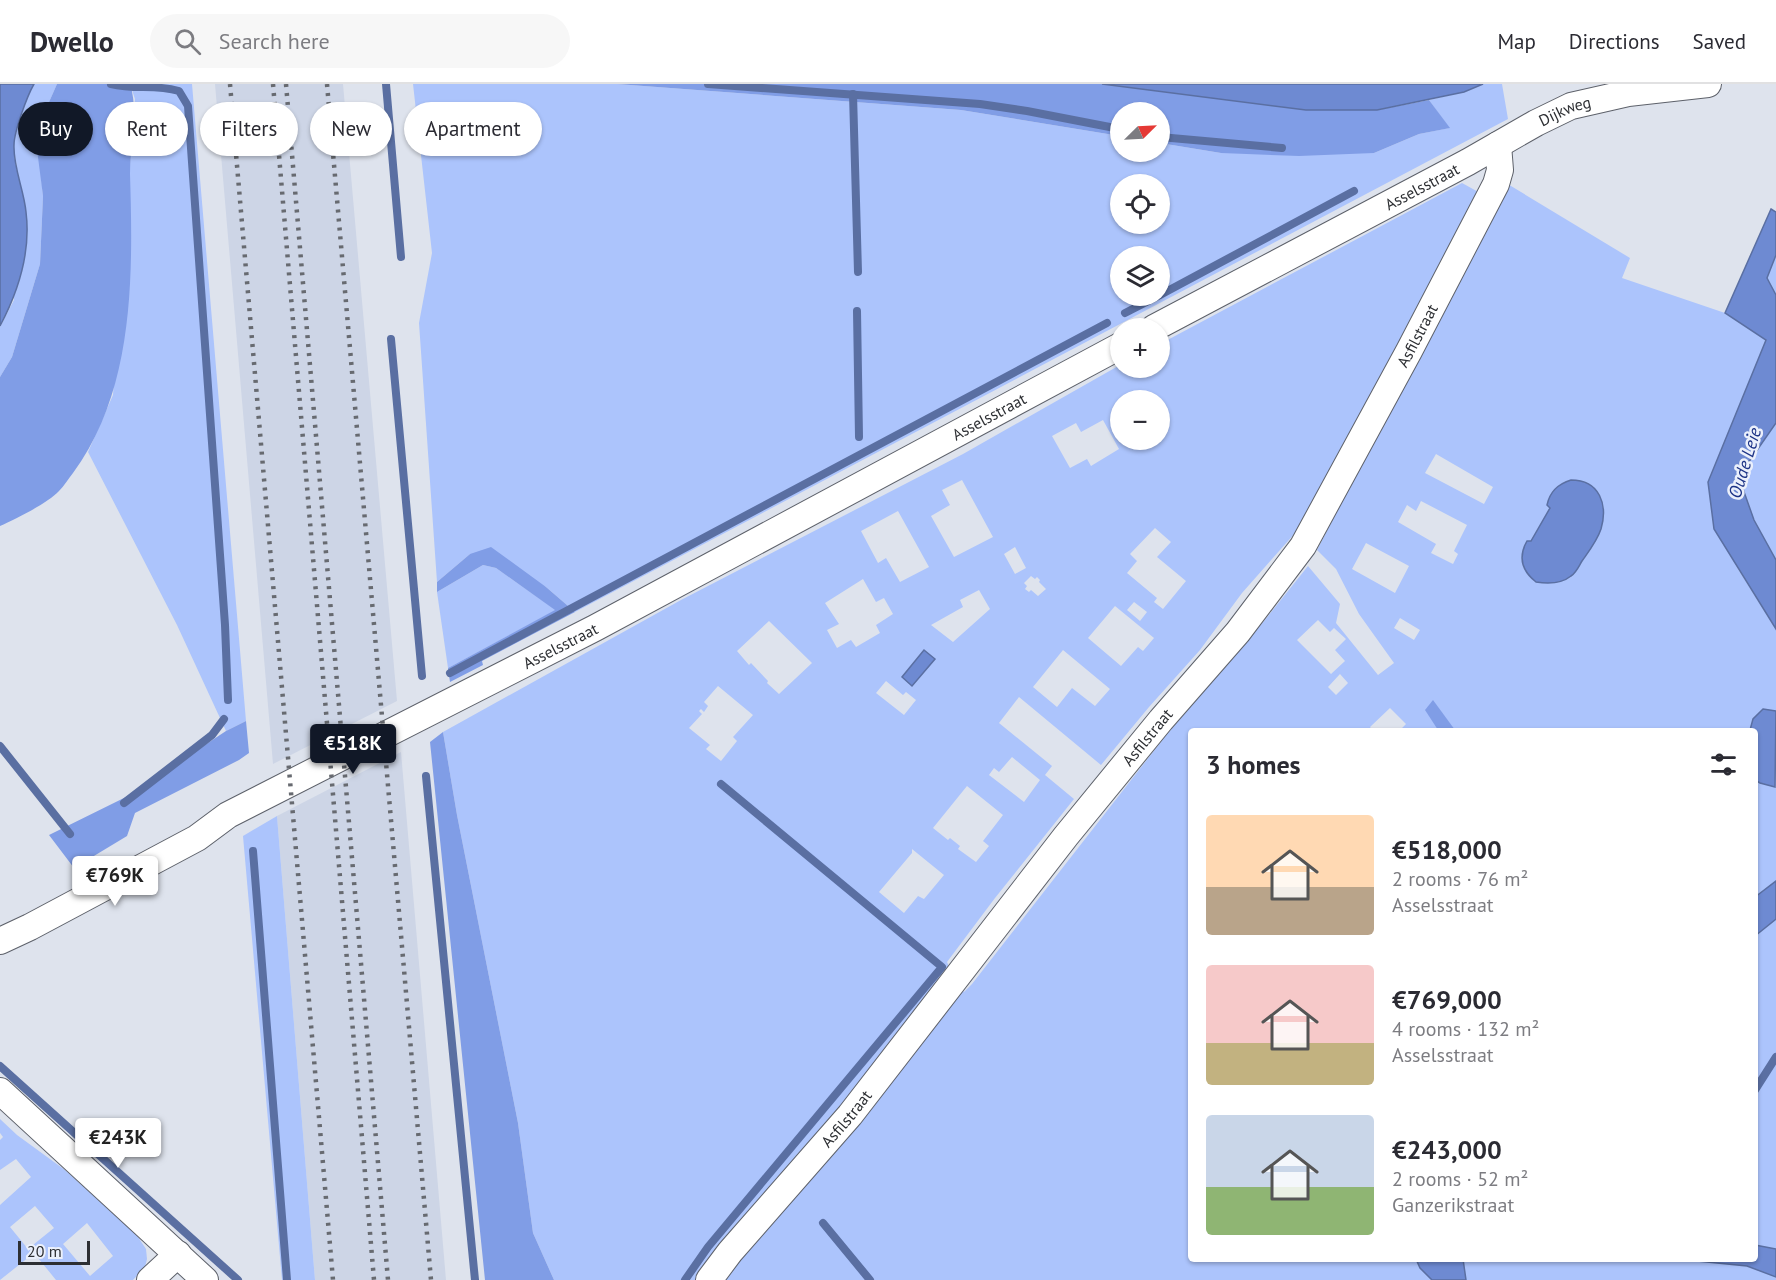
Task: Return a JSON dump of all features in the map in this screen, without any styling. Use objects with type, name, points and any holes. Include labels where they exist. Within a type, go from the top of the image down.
[{"type":"street","name":"Dijkweg","points":[[1498,145],[1571,106],[1628,93],[1708,84]]},
{"type":"street","name":"Asselsstraat","points":[[1170,319],[1498,145]]},
{"type":"street","name":"Asfilstraat","points":[[709,1280],[730,1252],[850,1115],[1066,836],[1161,720],[1238,632],[1303,546],[1496,184],[1500,170],[1498,145]]},
{"type":"street","name":"Asselsstraat","points":[[0,941],[197,838],[228,816],[595,628],[1110,351]]},
{"type":"street","points":[[0,1091],[205,1280]]},
{"type":"street","points":[[150,1280],[178,1254]]},
{"type":"shaded area","points":[[34,84],[57,84],[49,102],[26,102]]},
{"type":"shaded area","points":[[57,84],[130,84],[134,102],[105,102],[105,156],[131,156],[130,290],[126,330],[119,368],[108,405],[93,440],[73,473],[54,496],[0,526],[0,377],[12,357],[40,264],[43,196],[38,156],[93,156],[93,102],[49,102]]},
{"type":"shaded area","points":[[130,84],[192,84],[246,721],[226,731],[177,625],[88,452],[113,395],[131,156],[188,156],[188,102],[135,102]]},
{"type":"shaded area","points":[[215,84],[343,84],[345,102],[310,102],[310,156],[349,156],[397,701],[273,764],[221,156],[298,156],[298,102],[217,102]]},
{"type":"shaded area","points":[[413,84],[617,84],[961,110],[1110,134],[1110,162],[1170,162],[1170,145],[1221,153],[1374,153],[1419,134],[1449,128],[1429,100],[1464,92],[1482,84],[1502,84],[1508,119],[1170,298],[1170,246],[1110,246],[1110,306],[1154,306],[1131,318],[1110,318],[1110,329],[575,612],[546,587],[470,554],[437,582],[419,323],[432,253],[421,156],[542,156],[542,102],[415,102]]},
{"type":"shaded area","points":[[617,84],[1102,84],[1306,110],[1377,110],[1429,100],[1450,128],[1419,134],[1374,153],[1299,156],[1221,153],[1170,145],[1170,102],[1110,102],[1110,134],[961,110]]},
{"type":"shaded area","points":[[18,127],[18,156],[39,156],[43,196],[40,264],[12,357],[0,377],[0,327],[14,300],[17,167],[13,143]]},
{"type":"shaded area","points":[[1462,183],[1482,194],[1296,532],[1242,593],[1200,650],[1101,765],[1019,697],[999,723],[1052,766],[1045,775],[1074,799],[947,962],[955,980],[964,992],[1167,734],[1308,566],[1340,604],[1336,623],[1378,675],[1394,663],[1359,614],[1336,569],[1317,550],[1506,183],[1630,258],[1622,278],[1725,313],[1767,340],[1708,482],[1738,569],[1776,629],[1776,881],[1758,895],[1758,728],[1402,728],[1406,724],[1390,708],[1371,728],[1188,728],[1188,1262],[1417,1262],[1432,1280],[554,1280],[533,1233],[518,1123],[457,815],[443,732],[681,600],[963,454],[1110,371],[1110,378],[1170,378],[1170,339]],"holes":[[[1436,454],[1493,487],[1484,504],[1425,473]],[[962,480],[993,537],[954,557],[931,516],[950,505],[942,490]],[[1421,501],[1467,525],[1454,551],[1458,554],[1453,564],[1431,553],[1436,544],[1398,522],[1407,505],[1416,511]],[[898,511],[929,567],[900,582],[886,558],[878,563],[861,531]],[[1155,528],[1171,542],[1157,557],[1186,581],[1163,609],[1154,602],[1157,598],[1127,573],[1137,561],[1130,554]],[[1366,543],[1409,566],[1395,593],[1352,569]],[[1015,547],[1026,568],[1015,574],[1004,554]],[[1031,576],[1035,579],[1037,577],[1046,589],[1038,596],[1031,590],[1029,592],[1025,589],[1027,586],[1024,583]],[[863,579],[876,602],[884,598],[893,614],[876,625],[880,633],[856,647],[851,640],[837,648],[827,630],[839,624],[825,603]],[[979,590],[990,609],[953,642],[931,625],[963,607],[960,600]],[[1134,602],[1147,612],[1140,621],[1127,610]],[[1115,606],[1154,638],[1143,651],[1138,647],[1121,666],[1088,638]],[[1400,618],[1420,630],[1414,640],[1394,628]],[[1318,620],[1330,632],[1334,628],[1346,639],[1335,650],[1345,661],[1331,674],[1297,640]],[[769,621],[812,663],[779,694],[737,651]],[[1063,650],[1110,689],[1095,706],[1072,688],[1057,707],[1033,687]],[[1340,674],[1348,683],[1336,695],[1328,687]],[[886,681],[903,695],[906,692],[916,700],[904,715],[876,693]],[[718,686],[753,715],[733,737],[737,741],[721,761],[706,749],[710,745],[689,728],[702,714],[699,711],[701,709],[704,712],[708,706],[704,702]],[[1012,757],[1040,780],[1024,802],[989,775],[994,768],[999,772]],[[967,786],[1003,815],[983,841],[989,846],[976,862],[958,849],[960,846],[950,838],[948,840],[933,828]],[[912,849],[944,875],[924,899],[918,896],[904,913],[879,892],[912,853]]]},
{"type":"shaded area","points":[[1776,255],[1776,295],[1767,278]]},
{"type":"shaded area","points":[[1776,423],[1776,560],[1751,514],[1743,488],[1743,476],[1748,461]]},
{"type":"shaded area","points":[[491,547],[546,587],[575,612],[482,661],[483,665],[450,682],[448,668],[555,610],[496,568],[483,565],[437,592],[437,582],[470,554]]},
{"type":"shaded area","points":[[483,565],[496,568],[556,610],[448,668],[437,592]]},
{"type":"shaded area","points":[[1433,700],[1454,728],[1437,728],[1425,710]]},
{"type":"shaded area","points":[[246,721],[249,753],[135,813],[127,836],[74,868],[49,835],[128,796],[226,731]]},
{"type":"shaded area","points":[[443,732],[457,815],[518,1123],[533,1233],[554,1280],[485,1280],[430,742]]},
{"type":"shaded area","points":[[401,752],[446,1280],[315,1280],[277,816]]},
{"type":"shaded area","points":[[277,816],[315,1280],[282,1280],[243,836]]},
{"type":"shaded area","points":[[1776,919],[1776,1280],[1466,1280],[1463,1262],[1758,1262],[1758,934]]},
{"type":"shaded area","points":[[0,1119],[17,1135],[65,1170],[136,1234],[146,1249],[147,1259],[145,1267],[133,1280],[56,1280],[34,1253],[0,1280],[0,1205],[31,1177],[16,1159],[0,1170],[0,1140],[3,1137],[0,1133]],"holes":[[[35,1206],[54,1228],[28,1249],[10,1227]],[[87,1223],[113,1256],[90,1276],[63,1244]]]},
{"type":"water","points":[[0,84],[34,84],[26,102],[18,102],[18,125],[14,145],[15,162],[26,212],[25,257],[17,286],[0,326]]},
{"type":"water","points":[[1102,84],[1483,84],[1464,92],[1377,110],[1306,110]]},
{"type":"water","name":"Oude Leie","points":[[1771,209],[1776,212],[1776,255],[1767,278],[1776,295],[1776,423],[1746,466],[1743,489],[1754,520],[1776,560],[1776,629],[1714,529],[1708,482],[1766,340],[1725,313]]},
{"type":"water","points":[[1571,480],[1589,484],[1600,496],[1603,511],[1601,529],[1593,546],[1573,575],[1559,582],[1536,582],[1527,573],[1523,563],[1524,547],[1527,541],[1531,541],[1550,508],[1547,505],[1552,492],[1558,486]]},
{"type":"water","points":[[924,650],[935,659],[912,686],[902,677]]},
{"type":"water","points":[[1763,709],[1776,711],[1775,787],[1758,782],[1758,728],[1751,728],[1753,719]]},
{"type":"water","points":[[1776,881],[1776,919],[1758,934],[1758,895]]},
{"type":"water","points":[[1758,1246],[1776,1249],[1776,1277],[1747,1266],[1707,1262],[1758,1262]]},
{"type":"water","points":[[1417,1262],[1463,1262],[1466,1280],[1432,1280]]},
{"type":"waterway","points":[[111,84],[179,91],[188,106],[225,625],[228,700]]},
{"type":"waterway","points":[[386,84],[401,257]]},
{"type":"waterway","points":[[708,84],[980,104],[1110,127]]},
{"type":"waterway","points":[[853,94],[858,272]]},
{"type":"waterway","points":[[1170,138],[1282,148]]},
{"type":"waterway","points":[[1170,290],[1354,191]]},
{"type":"waterway","points":[[1125,313],[1139,306]]},
{"type":"waterway","points":[[857,311],[859,437]]},
{"type":"waterway","points":[[450,673],[1107,323]]},
{"type":"waterway","points":[[391,339],[422,676]]},
{"type":"waterway","points":[[124,803],[212,735],[224,719]]},
{"type":"waterway","points":[[0,746],[70,834]]},
{"type":"waterway","points":[[426,776],[475,1280]]},
{"type":"waterway","points":[[685,1280],[708,1247],[942,967],[721,784]]},
{"type":"waterway","points":[[253,851],[287,1280]]},
{"type":"waterway","points":[[1758,1085],[1776,1057]]},
{"type":"waterway","points":[[0,1066],[238,1280]]},
{"type":"waterway","points":[[823,1223],[870,1280]]},
{"type":"railway","points":[[230,84],[333,1280]]},
{"type":"railway","points":[[273,84],[374,1280]]},
{"type":"railway","points":[[286,84],[388,1280]]},
{"type":"railway","points":[[327,84],[431,1280]]}]
